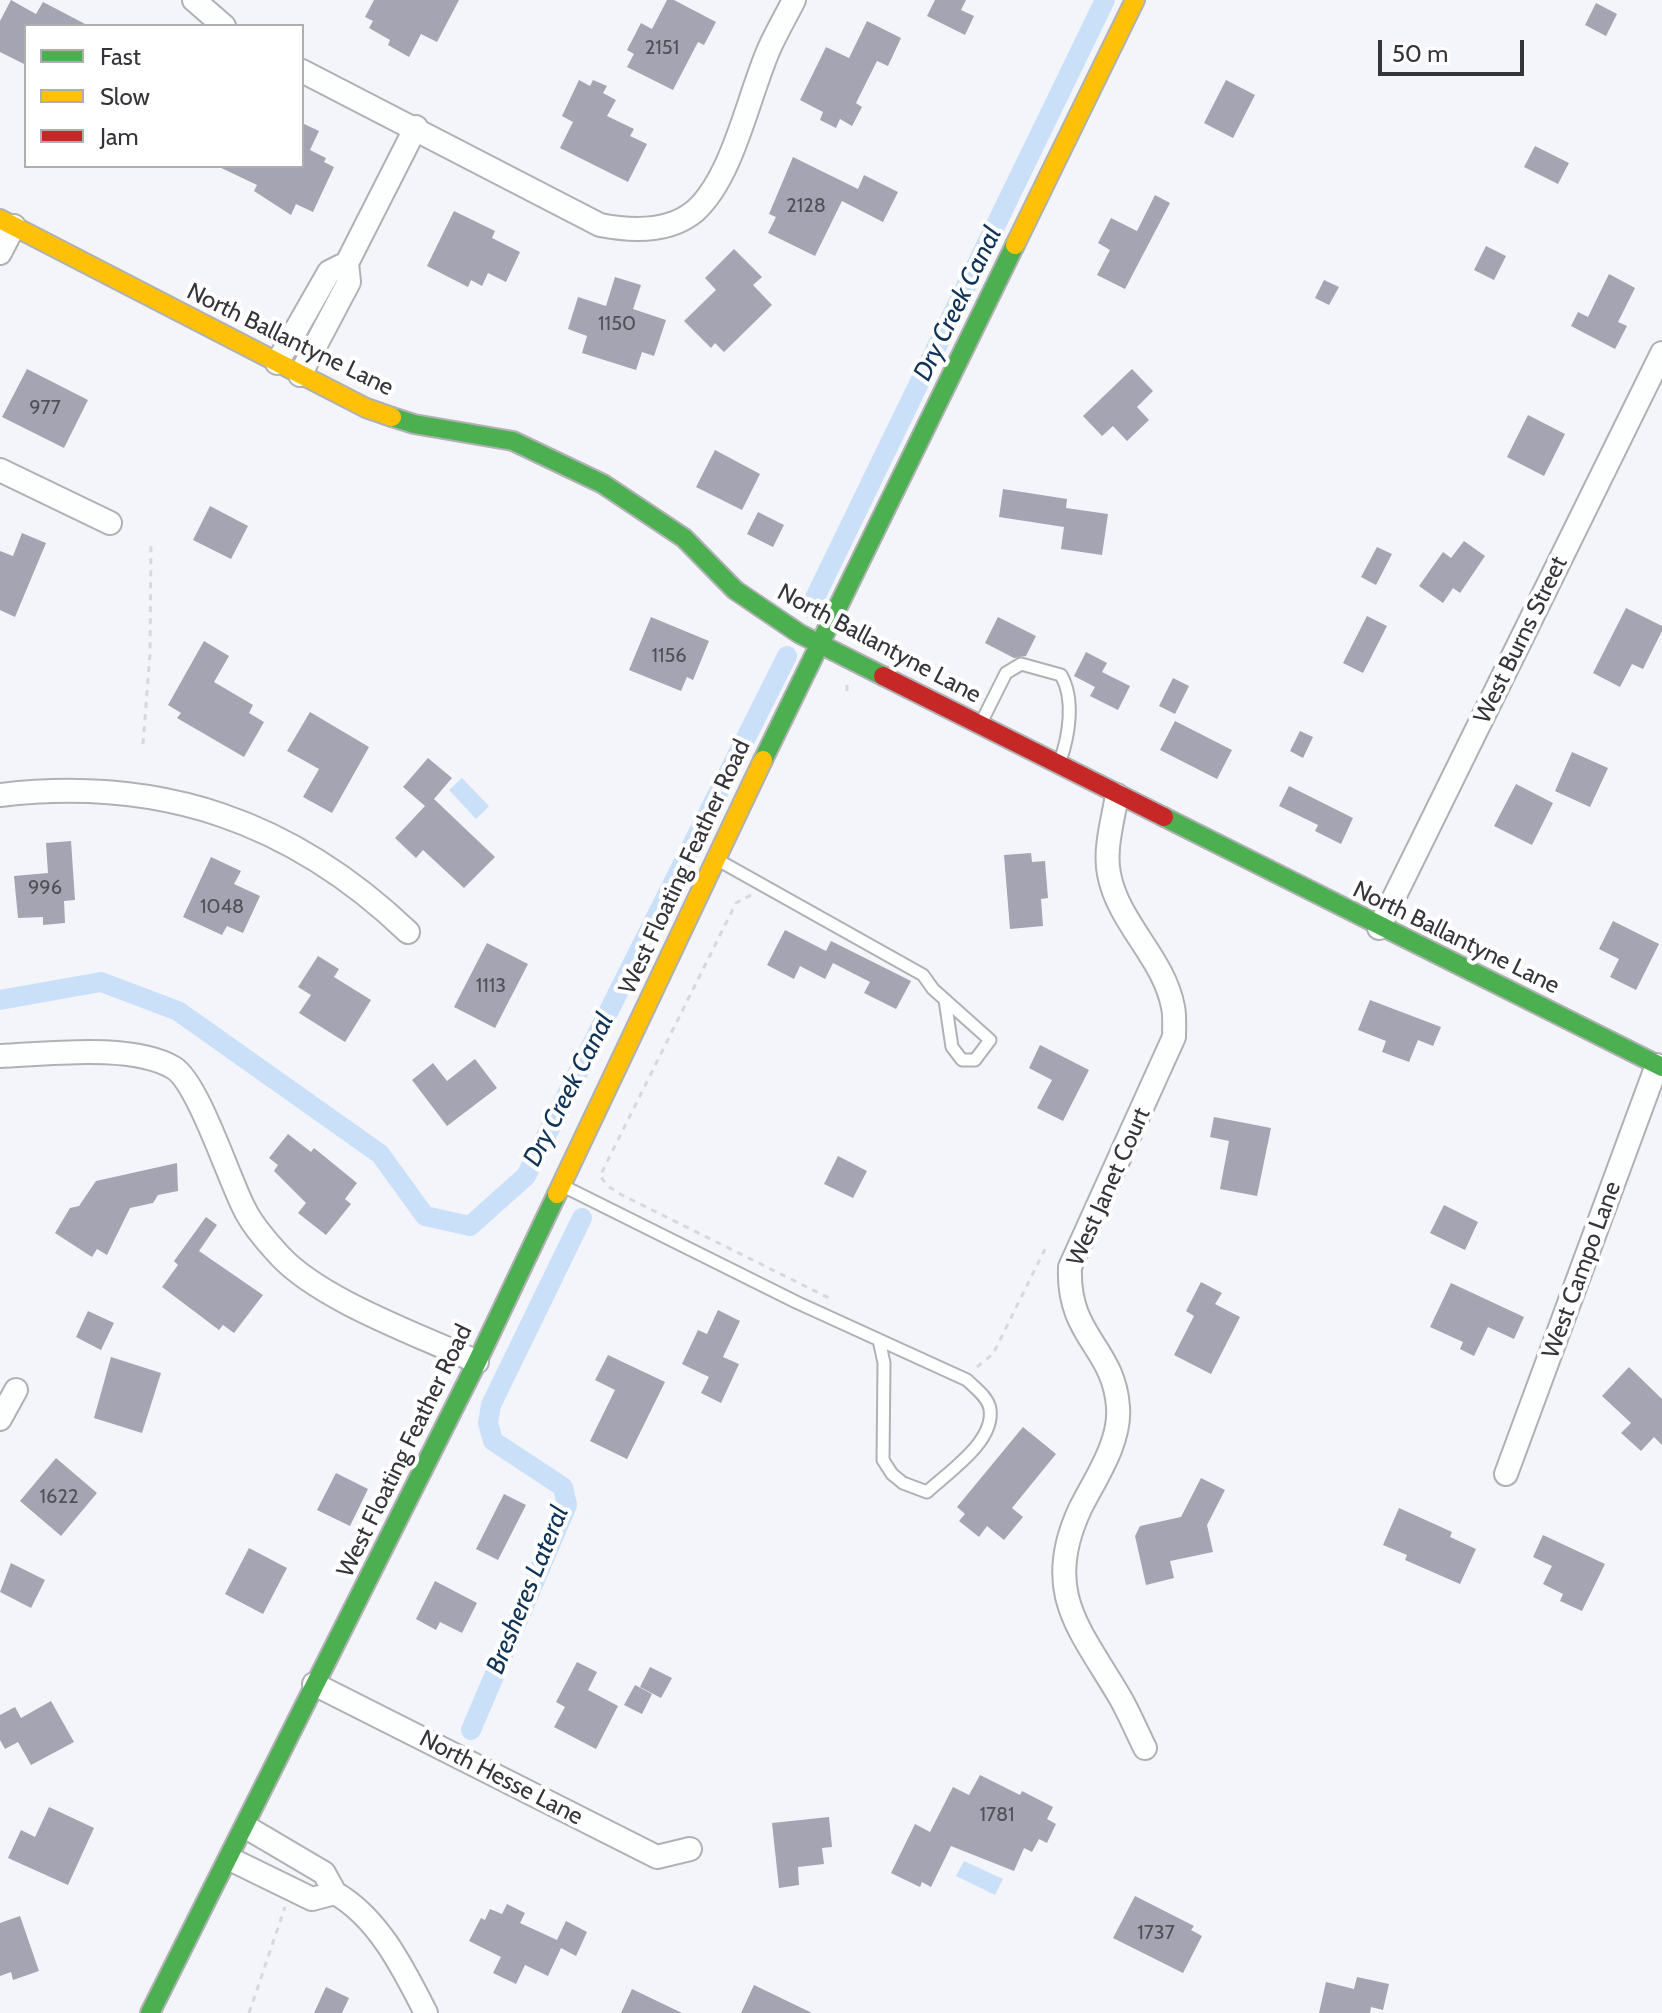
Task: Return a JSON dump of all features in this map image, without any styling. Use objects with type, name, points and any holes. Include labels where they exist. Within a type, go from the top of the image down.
[{"type":"main road","name":"West Floating Feather Road","points":[[150,2013],[477,1362],[716,859],[1135,0]]},
{"type":"main road","name":"North Ballantyne Lane","points":[[7,223],[366,408],[414,424],[513,441],[603,484],[684,538],[756,606],[821,645],[1379,928],[1660,1066]]},
{"type":"street","points":[[194,0],[222,24]]},
{"type":"street","points":[[304,72],[416,127],[600,225],[628,231],[659,227],[693,212],[716,186],[769,49],[794,0]]},
{"type":"street","points":[[300,375],[349,282],[347,263],[416,127]]},
{"type":"street","points":[[0,253],[7,223]]},
{"type":"street","points":[[277,363],[329,272],[347,263]]},
{"type":"street","name":"West Burns Street","points":[[1379,928],[1662,353]]},
{"type":"street","points":[[0,470],[110,523]]},
{"type":"street","points":[[0,795],[74,789],[135,793],[210,810],[278,837],[327,865],[370,896],[408,932]]},
{"type":"street","name":"West Janet Court","points":[[1117,795],[1108,849],[1109,874],[1119,901],[1163,979],[1174,1008],[1174,1037],[1070,1267],[1069,1290],[1076,1318],[1107,1362],[1117,1388],[1119,1415],[1113,1439],[1077,1516],[1064,1565],[1071,1614],[1145,1748]]},
{"type":"street","points":[[0,1056],[114,1054],[153,1059],[176,1069],[197,1101],[245,1211],[282,1259],[337,1296],[477,1362]]},
{"type":"street","name":"West Campo Lane","points":[[1506,1474],[1660,1066]]},
{"type":"street","points":[[0,1419],[16,1390]]},
{"type":"street","name":"North Hesse Lane","points":[[314,1684],[657,1857],[690,1849]]},
{"type":"street","points":[[246,1827],[324,1873],[335,1893],[357,1905],[403,1969],[426,2013]]},
{"type":"street","points":[[230,1859],[312,1899],[335,1893]]},
{"type":"lane","points":[[980,725],[1006,673],[1021,664],[1061,675],[1067,686],[1068,708],[1066,742],[1058,765]]},
{"type":"lane","points":[[716,859],[923,975],[945,1000],[990,1040],[975,1060],[962,1060],[952,1047],[945,1000]]},
{"type":"lane","points":[[560,1185],[967,1380],[985,1397],[990,1410],[987,1426],[978,1444],[927,1492],[903,1483],[883,1460],[884,1363],[879,1340]]},
{"type":"path","points":[[143,744],[150,654],[151,543]]},
{"type":"path","points":[[755,894],[736,903],[600,1176],[622,1195],[843,1305]]},
{"type":"path","points":[[969,1367],[982,1366],[993,1354],[1046,1247]]},
{"type":"path","points":[[249,2013],[285,1907]]},
{"type":"water","points":[[462,778],[489,806],[476,819],[449,790]]},
{"type":"water","points":[[964,1861],[1003,1879],[995,1895],[956,1876]]},
{"type":"building","points":[[11,0],[36,14],[43,2],[85,24],[24,24],[24,64],[0,52],[0,21]]},
{"type":"building","points":[[374,0],[459,0],[437,42],[421,34],[409,57],[388,45],[390,40],[369,28],[373,21],[365,17]]},
{"type":"building","points":[[667,0],[674,0],[716,22],[704,45],[698,42],[673,90],[627,67],[634,54],[627,50],[641,23],[652,29]]},
{"type":"building","points":[[935,0],[966,0],[961,10],[974,16],[965,35],[927,16]]},
{"type":"building","points":[[1596,3],[1617,14],[1606,36],[1585,25]]},
{"type":"building","points":[[867,21],[901,38],[888,66],[877,61],[856,103],[862,107],[852,126],[840,119],[836,128],[820,120],[823,112],[800,100],[826,47],[849,58]]},
{"type":"building","points":[[579,80],[590,86],[593,80],[607,86],[603,93],[616,100],[607,116],[634,129],[630,136],[647,144],[628,182],[560,148],[573,122],[562,116]]},
{"type":"building","points":[[1226,80],[1255,95],[1233,138],[1204,123]]},
{"type":"building","points":[[304,124],[319,131],[310,150],[326,158],[324,162],[334,167],[313,212],[296,204],[291,215],[254,191],[257,185],[221,168],[304,168]]},
{"type":"building","points":[[1535,146],[1569,163],[1558,184],[1524,167]]},
{"type":"building","points":[[793,157],[858,189],[864,175],[898,192],[883,222],[842,201],[815,256],[768,233],[776,217],[769,214]]},
{"type":"building","points":[[1155,195],[1170,203],[1125,289],[1097,275],[1110,250],[1098,243],[1111,218],[1137,231]]},
{"type":"building","points":[[454,211],[495,231],[492,238],[520,252],[506,282],[488,273],[482,286],[471,280],[468,287],[427,266]]},
{"type":"building","points":[[1486,246],[1506,256],[1494,280],[1474,270]]},
{"type":"building","points":[[734,249],[762,277],[753,285],[772,305],[724,352],[715,343],[711,348],[684,321],[716,290],[705,278]]},
{"type":"building","points":[[1609,274],[1635,288],[1618,322],[1627,326],[1615,349],[1571,326],[1578,312],[1588,317]]},
{"type":"building","points":[[615,277],[641,285],[633,309],[666,320],[654,356],[642,352],[636,370],[582,353],[587,336],[568,329],[578,297],[606,306]]},
{"type":"building","points":[[1324,280],[1339,287],[1329,305],[1315,298]]},
{"type":"building","points":[[27,369],[88,400],[64,448],[2,417]]},
{"type":"building","points":[[1132,369],[1153,391],[1137,407],[1149,420],[1127,441],[1113,426],[1102,436],[1083,416]]},
{"type":"building","points":[[1528,415],[1565,434],[1544,476],[1507,457]]},
{"type":"building","points":[[715,450],[760,474],[742,510],[696,487]]},
{"type":"building","points":[[1003,489],[1067,499],[1066,508],[1108,514],[1102,555],[1061,549],[1064,527],[999,517]]},
{"type":"building","points":[[210,506],[248,526],[231,559],[193,540]]},
{"type":"building","points":[[758,512],[784,525],[773,547],[747,534]]},
{"type":"building","points":[[22,533],[46,543],[15,617],[0,610],[0,551],[13,556]]},
{"type":"building","points":[[1464,541],[1485,556],[1460,593],[1453,588],[1443,603],[1419,586],[1443,552],[1451,558]]},
{"type":"building","points":[[1377,547],[1392,554],[1376,585],[1361,577]]},
{"type":"building","points":[[1626,608],[1662,626],[1662,631],[1643,669],[1632,664],[1620,687],[1593,673]]},
{"type":"building","points":[[1367,616],[1387,626],[1363,673],[1343,663]]},
{"type":"building","points":[[651,617],[709,641],[693,680],[687,677],[681,691],[629,670]]},
{"type":"building","points":[[998,617],[1036,636],[1026,656],[1014,658],[985,643]]},
{"type":"building","points":[[204,641],[229,656],[214,682],[253,705],[249,713],[264,722],[244,757],[177,718],[181,713],[168,705]]},
{"type":"building","points":[[1086,652],[1107,663],[1102,672],[1130,686],[1118,710],[1090,696],[1095,687],[1074,676]]},
{"type":"building","points":[[1173,678],[1189,686],[1175,714],[1159,706]]},
{"type":"building","points":[[310,712],[369,747],[332,813],[303,797],[319,769],[287,751]]},
{"type":"building","points":[[1175,721],[1232,750],[1217,779],[1160,750]]},
{"type":"building","points":[[1300,731],[1313,737],[1303,758],[1290,751]]},
{"type":"building","points":[[1572,752],[1608,768],[1590,807],[1555,791]]},
{"type":"building","points":[[428,758],[452,778],[434,799],[495,857],[464,888],[423,850],[416,858],[395,838],[425,806],[403,787]]},
{"type":"building","points":[[1516,784],[1553,803],[1532,845],[1494,826]]},
{"type":"building","points":[[1289,786],[1353,818],[1341,844],[1315,831],[1318,825],[1279,806]]},
{"type":"building","points":[[71,841],[75,900],[64,901],[65,923],[43,925],[43,917],[18,918],[14,876],[48,873],[46,843]]},
{"type":"building","points":[[1031,853],[1032,862],[1045,861],[1048,898],[1041,899],[1043,926],[1010,929],[1004,855]]},
{"type":"building","points":[[211,857],[241,871],[234,884],[260,896],[243,933],[227,926],[222,935],[183,917]]},
{"type":"building","points":[[1613,921],[1659,944],[1636,990],[1610,977],[1619,959],[1599,949]]},
{"type":"building","points":[[785,930],[826,951],[831,941],[911,981],[896,1009],[864,993],[870,982],[833,963],[825,979],[800,966],[794,979],[767,965]]},
{"type":"building","points":[[487,943],[528,964],[495,1028],[454,1007]]},
{"type":"building","points":[[318,956],[339,969],[334,977],[371,1000],[345,1042],[299,1013],[311,995],[298,987]]},
{"type":"building","points":[[1370,1000],[1441,1027],[1433,1046],[1418,1040],[1409,1062],[1382,1052],[1386,1041],[1358,1030]]},
{"type":"building","points":[[1040,1045],[1089,1070],[1063,1121],[1037,1108],[1052,1080],[1029,1068]]},
{"type":"building","points":[[475,1059],[497,1088],[447,1126],[412,1080],[433,1063],[447,1081]]},
{"type":"building","points":[[1214,1117],[1271,1128],[1257,1196],[1220,1189],[1229,1141],[1210,1137]]},
{"type":"building","points":[[288,1134],[311,1152],[314,1148],[357,1183],[345,1199],[351,1204],[326,1235],[298,1213],[306,1203],[274,1171],[278,1165],[269,1158]]},
{"type":"building","points":[[838,1156],[867,1171],[853,1198],[824,1184]]},
{"type":"building","points":[[177,1163],[178,1191],[158,1195],[153,1203],[130,1208],[107,1255],[97,1249],[92,1257],[55,1233],[70,1208],[79,1206],[96,1181]]},
{"type":"building","points":[[1444,1205],[1478,1222],[1465,1250],[1430,1233]]},
{"type":"building","points":[[206,1217],[217,1225],[199,1251],[263,1295],[234,1333],[223,1325],[219,1330],[162,1287],[178,1265],[174,1261]]},
{"type":"building","points":[[1201,1282],[1222,1293],[1215,1304],[1240,1317],[1211,1374],[1174,1355],[1194,1316],[1186,1311]]},
{"type":"building","points":[[1451,1283],[1524,1317],[1514,1339],[1488,1327],[1474,1356],[1460,1349],[1463,1342],[1430,1327]]},
{"type":"building","points":[[718,1310],[740,1321],[723,1357],[739,1364],[721,1403],[701,1393],[709,1377],[682,1364],[698,1330],[707,1334]]},
{"type":"building","points":[[88,1311],[114,1323],[101,1350],[76,1337]]},
{"type":"building","points":[[608,1355],[665,1382],[627,1459],[590,1441],[615,1390],[595,1380]]},
{"type":"building","points":[[111,1357],[161,1373],[142,1433],[94,1418]]},
{"type":"building","points":[[1629,1367],[1662,1399],[1662,1445],[1654,1437],[1641,1451],[1621,1433],[1631,1423],[1602,1396]]},
{"type":"building","points":[[1023,1427],[1056,1454],[1012,1508],[1023,1517],[1004,1540],[987,1526],[979,1537],[959,1521],[965,1514],[957,1507]]},
{"type":"building","points":[[56,1458],[97,1493],[61,1536],[20,1501]]},
{"type":"building","points":[[336,1473],[368,1489],[350,1526],[317,1510]]},
{"type":"building","points":[[1201,1478],[1225,1490],[1207,1525],[1213,1552],[1170,1561],[1174,1578],[1146,1585],[1135,1536],[1140,1526],[1181,1517]]},
{"type":"building","points":[[504,1494],[526,1505],[498,1560],[476,1549]]},
{"type":"building","points":[[1399,1508],[1452,1532],[1450,1537],[1476,1549],[1460,1584],[1405,1560],[1407,1555],[1383,1545]]},
{"type":"building","points":[[1543,1535],[1605,1564],[1582,1611],[1560,1601],[1563,1594],[1543,1584],[1552,1566],[1533,1557]]},
{"type":"building","points":[[249,1548],[287,1568],[263,1614],[225,1594]]},
{"type":"building","points":[[11,1563],[45,1580],[31,1608],[0,1592]]},
{"type":"building","points":[[435,1581],[477,1603],[462,1633],[440,1622],[436,1630],[416,1619]]},
{"type":"building","points":[[577,1662],[597,1672],[588,1690],[618,1706],[596,1749],[554,1727],[565,1707],[556,1702]]},
{"type":"building","points":[[650,1667],[672,1678],[661,1698],[640,1687]]},
{"type":"building","points":[[635,1685],[652,1694],[642,1714],[624,1705]]},
{"type":"building","points":[[51,1701],[74,1742],[31,1765],[18,1742],[5,1749],[0,1740],[0,1715],[15,1707],[21,1718]]},
{"type":"building","points":[[980,1775],[1053,1807],[1047,1819],[1056,1824],[1047,1843],[1039,1839],[1032,1852],[1024,1848],[1014,1871],[951,1846],[931,1887],[922,1882],[920,1887],[891,1873],[915,1824],[930,1832],[953,1787],[969,1795]]},
{"type":"building","points":[[49,1807],[94,1828],[68,1885],[8,1858],[21,1830],[35,1837]]},
{"type":"building","points":[[829,1817],[832,1847],[822,1848],[824,1864],[798,1867],[799,1885],[779,1888],[772,1823]]},
{"type":"building","points":[[1135,1896],[1194,1926],[1191,1930],[1202,1936],[1183,1973],[1113,1938]]},
{"type":"building","points":[[507,1904],[525,1913],[520,1923],[557,1940],[566,1921],[587,1932],[576,1956],[561,1948],[548,1976],[525,1965],[516,1984],[493,1973],[501,1957],[469,1941],[481,1918],[485,1920],[490,1909],[502,1914]]},
{"type":"building","points":[[20,1916],[39,1971],[13,1980],[11,1972],[0,1976],[0,1923]]},
{"type":"building","points":[[1357,1977],[1389,1984],[1383,2010],[1371,2007],[1370,2013],[1319,2013],[1326,1982],[1354,1989]]},
{"type":"building","points":[[754,1985],[812,2013],[741,2013]]},
{"type":"building","points":[[326,1987],[349,1998],[342,2013],[314,2013]]},
{"type":"building","points":[[632,1989],[682,2013],[621,2013]]},
{"type":"waterway","name":"Dry Creek Canal","points":[[810,608],[1105,0]]},
{"type":"waterway","name":"Dry Creek Canal","points":[[0,1000],[101,982],[178,1011],[380,1154],[425,1216],[470,1226],[526,1176],[787,656]]},
{"type":"waterway","name":"Bresheres Lateral","points":[[471,1730],[567,1505],[563,1487],[493,1441],[488,1423],[491,1405],[582,1218]]},
{"type":"traffic: fast","points":[[763,760],[1015,245]]},
{"type":"traffic: fast","points":[[392,417],[414,424],[513,441],[603,484],[684,538],[735,590],[800,634],[883,676]]},
{"type":"traffic: fast","points":[[1164,817],[1662,1067]]},
{"type":"traffic: fast","points":[[150,2013],[477,1362],[557,1194]]},
{"type":"traffic: slow","points":[[1015,245],[1135,0]]},
{"type":"traffic: slow","points":[[0,219],[366,408],[392,417]]},
{"type":"traffic: slow","points":[[557,1194],[763,760]]},
{"type":"traffic: jam","points":[[883,676],[1164,817]]}]
